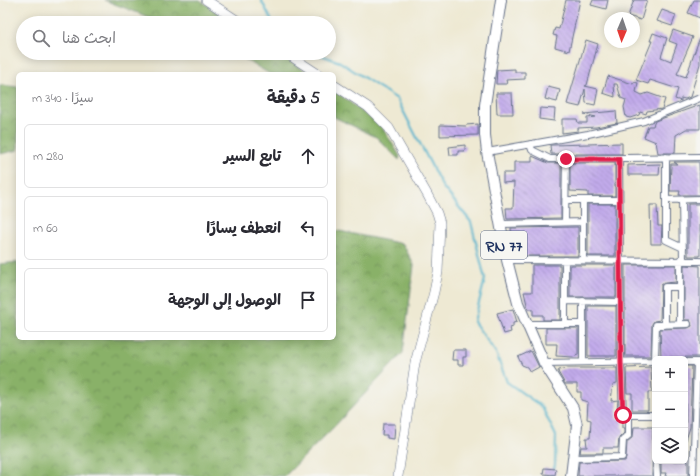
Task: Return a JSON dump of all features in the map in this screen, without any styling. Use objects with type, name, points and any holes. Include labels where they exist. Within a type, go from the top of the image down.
[{"type":"main road","points":[[206,0],[230,16]]},
{"type":"main road","name":"RN 77","points":[[501,0],[486,105],[485,135],[487,152],[507,260],[518,303],[544,363],[573,408],[577,425],[571,476]]},
{"type":"main road","points":[[297,60],[315,72]]},
{"type":"main road","points":[[336,86],[368,107],[389,128],[427,194],[437,213],[440,223],[436,278],[415,363],[398,476]]},
{"type":"street","points":[[487,152],[588,134],[644,121],[700,98]]},
{"type":"street","points":[[530,144],[532,150],[550,159],[700,157]]},
{"type":"street","points":[[666,157],[666,240],[683,248]]},
{"type":"street","points":[[565,222],[566,159]]},
{"type":"street","points":[[619,159],[620,302],[623,415],[652,415]]},
{"type":"street","points":[[666,200],[700,199]]},
{"type":"street","points":[[566,200],[620,200]]},
{"type":"street","points":[[583,200],[583,260]]},
{"type":"street","points":[[680,324],[681,260],[683,248],[682,200]]},
{"type":"street","points":[[500,224],[583,222]]},
{"type":"street","points":[[507,260],[700,260]]},
{"type":"street","points":[[565,260],[565,323]]},
{"type":"street","points":[[666,325],[665,287],[680,287]]},
{"type":"street","points":[[565,301],[620,302]]},
{"type":"street","points":[[583,302],[583,362]]},
{"type":"street","points":[[527,324],[583,324]]},
{"type":"street","points":[[655,356],[656,325],[688,324]]},
{"type":"street","points":[[544,363],[652,360]]},
{"type":"street","points":[[693,476],[698,362]]},
{"type":"street","points":[[574,458],[622,457],[623,440],[629,435],[629,416]]},
{"type":"street","points":[[656,464],[656,476]]},
{"type":"green space","points":[[104,0],[200,0],[223,16],[146,16]]},
{"type":"green space","points":[[246,60],[289,60],[307,72],[267,72]]},
{"type":"green space","points":[[0,85],[16,87],[16,150],[0,154]]},
{"type":"green space","points":[[336,92],[382,127],[400,156],[399,160],[376,137],[336,118]]},
{"type":"green space","points":[[336,230],[403,244],[414,265],[403,353],[331,430],[285,476],[0,476],[0,264],[16,262],[16,340],[336,340]]},
{"type":"building","points":[[566,0],[580,0],[569,51],[555,47],[557,36],[553,35],[555,28],[559,29]]},
{"type":"building","points":[[593,0],[608,0],[606,9],[591,5]]},
{"type":"building","points":[[634,0],[647,0],[641,20],[640,12],[630,12]]},
{"type":"building","points":[[694,0],[700,0],[700,18],[688,13]]},
{"type":"building","points":[[662,10],[676,15],[672,26],[657,21]]},
{"type":"building","points":[[673,30],[693,37],[677,74],[686,77],[700,37],[700,64],[690,97],[685,99],[681,98],[681,101],[675,99],[678,89],[650,80],[648,84],[636,80],[652,41],[650,41],[653,33],[667,38],[661,57],[671,61],[677,44],[669,41]]},
{"type":"building","points":[[586,40],[598,44],[587,85],[585,86],[598,89],[595,105],[586,103],[585,89],[580,107],[567,104]]},
{"type":"building","points":[[515,69],[515,72],[525,72],[525,79],[506,80],[507,84],[496,84],[497,70]]},
{"type":"building","points":[[608,76],[633,84],[634,82],[638,83],[636,92],[642,95],[648,93],[665,99],[662,109],[647,111],[646,114],[640,112],[639,115],[630,118],[626,117],[624,107],[626,100],[621,98],[617,84],[614,84],[615,97],[603,93]]},
{"type":"building","points":[[548,87],[560,90],[557,102],[545,99]]},
{"type":"building","points":[[496,93],[512,93],[513,114],[497,114]]},
{"type":"building","points":[[700,105],[700,129],[686,129],[676,135],[675,153],[658,153],[656,142],[644,137],[648,126],[653,126],[655,121]]},
{"type":"building","points":[[540,108],[555,109],[554,121],[539,119]]},
{"type":"building","points":[[616,111],[617,123],[596,127],[578,128],[578,131],[562,133],[562,119],[577,119],[578,123],[587,123],[587,118],[596,117],[584,114]]},
{"type":"building","points":[[478,124],[478,135],[440,136],[440,125],[466,126]]},
{"type":"building","points":[[622,143],[622,154],[551,154],[550,145],[553,145]]},
{"type":"building","points":[[465,145],[465,151],[458,151],[458,155],[450,155],[449,147]]},
{"type":"building","points":[[532,156],[548,163],[561,163],[561,218],[507,219],[506,208],[513,208],[514,182],[503,183],[503,173],[514,173],[514,162],[532,162]]},
{"type":"building","points":[[674,162],[699,162],[700,195],[679,195],[680,191],[670,191],[671,164],[677,164]]},
{"type":"building","points":[[570,163],[615,163],[615,196],[588,196],[588,192],[570,191]]},
{"type":"building","points":[[660,164],[659,175],[628,175],[628,165]]},
{"type":"building","points":[[588,204],[615,204],[615,256],[588,256]]},
{"type":"building","points":[[688,204],[700,204],[700,256],[688,256]]},
{"type":"building","points":[[650,205],[657,205],[658,226],[662,226],[661,244],[651,244]]},
{"type":"building","points":[[578,227],[578,256],[521,256],[521,251],[515,250],[516,237],[512,237],[511,228]]},
{"type":"building","points":[[532,265],[560,265],[560,320],[543,320],[543,315],[533,315],[533,309],[528,309],[524,292],[532,292]]},
{"type":"building","points":[[570,265],[616,265],[616,297],[570,297]]},
{"type":"building","points":[[625,265],[676,265],[676,282],[661,285],[660,320],[654,321],[652,324],[651,356],[625,356]]},
{"type":"building","points":[[684,265],[700,266],[700,357],[661,356],[660,329],[688,328],[692,326],[690,320],[684,320]]},
{"type":"building","points":[[588,306],[616,306],[616,356],[588,356]]},
{"type":"building","points":[[513,309],[517,322],[513,323],[513,327],[510,328],[511,332],[504,334],[497,313]]},
{"type":"building","points":[[546,328],[578,328],[578,355],[573,357],[556,356],[557,344],[546,344]]},
{"type":"building","points":[[453,350],[466,350],[466,357],[463,357],[463,365],[458,365],[458,360],[452,360]]},
{"type":"building","points":[[531,351],[539,367],[530,372],[527,367],[522,365],[518,357]]},
{"type":"building","points":[[688,366],[692,366],[690,427],[688,434]]},
{"type":"building","points":[[651,367],[652,392],[648,392],[648,410],[632,410],[632,393],[627,393],[626,368]]},
{"type":"building","points":[[568,368],[617,368],[617,383],[613,384],[611,401],[618,400],[616,419],[622,419],[622,428],[624,428],[624,433],[619,438],[618,448],[603,448],[603,453],[580,453],[581,447],[587,447],[586,438],[590,438],[591,420],[587,419],[588,402],[581,400],[581,392],[577,392],[577,384],[565,384],[558,372],[559,370]]},
{"type":"building","points":[[383,424],[395,424],[394,439],[387,438],[387,435],[382,435]]},
{"type":"building","points":[[634,427],[652,427],[652,476],[578,476],[579,462],[625,461],[627,442],[633,437]]},
{"type":"building","points":[[661,464],[688,464],[688,476],[665,476],[666,473],[661,473]]},
{"type":"building","points":[[544,468],[556,469],[555,475],[543,474]]},
{"type":"waterway","points":[[261,0],[269,16]]},
{"type":"waterway","points":[[334,60],[340,62],[397,99],[442,186],[471,222],[485,279],[474,322],[496,353],[507,382],[542,407],[556,436],[555,465],[552,476]]},
{"type":"route","points":[[566,159],[619,159],[623,415]]}]
